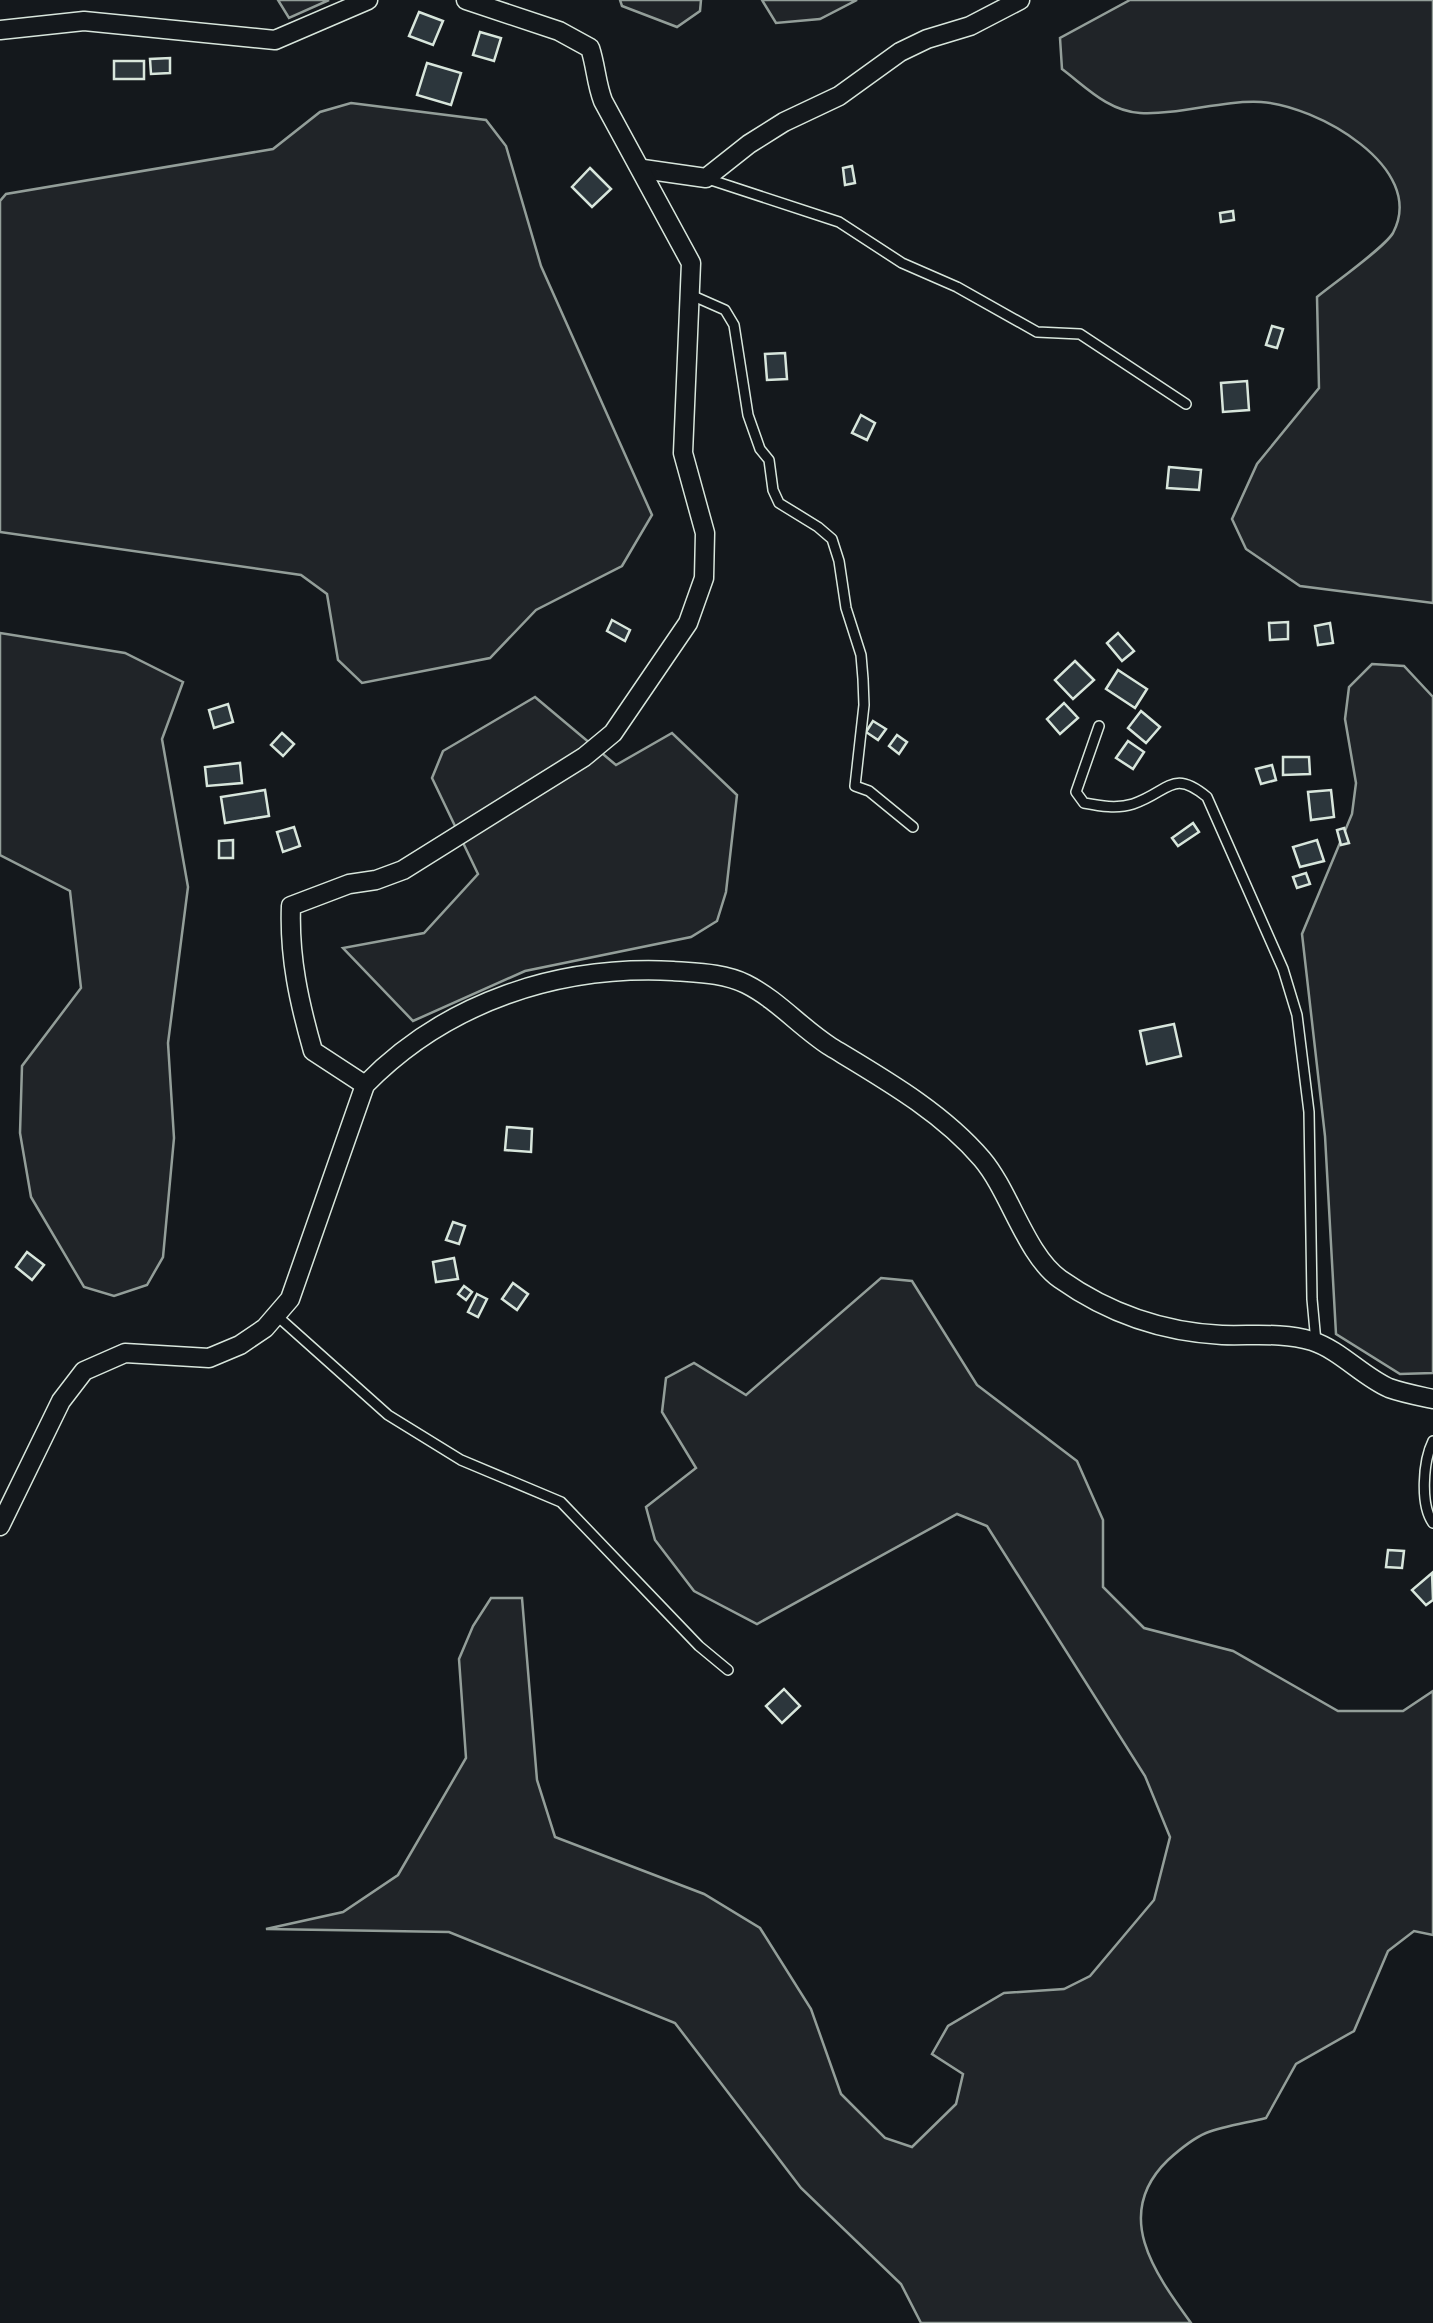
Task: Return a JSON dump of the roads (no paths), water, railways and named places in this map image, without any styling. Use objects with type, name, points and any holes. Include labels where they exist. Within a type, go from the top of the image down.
[{"type":"street","points":[[0,30],[84,21],[275,40],[368,0]]},
{"type":"street","points":[[364,1085],[313,1051],[296,993],[291,906],[403,870],[584,757],[613,733],[652,679],[688,623],[704,578],[705,533],[683,453],[691,263],[603,101],[590,48],[559,31],[466,0]]},
{"type":"street","points":[[643,169],[706,178],[749,144],[839,96],[900,52],[927,38],[970,26],[1020,0]]},
{"type":"street","points":[[0,1526],[62,1402],[84,1371],[125,1354],[210,1358],[266,1328],[290,1299],[364,1085],[388,1060],[464,1010],[576,974],[632,969],[717,974],[746,984],[826,1044],[873,1071],[932,1113],[981,1158],[1055,1276],[1108,1309],[1164,1328],[1316,1342],[1388,1388],[1433,1399]]},
{"type":"lane","points":[[706,178],[840,222],[902,263],[957,287],[1037,332],[1080,334],[1186,404]]},
{"type":"lane","points":[[692,295],[725,310],[734,325],[752,432],[769,460],[779,503],[832,539],[846,608],[861,656],[864,705],[855,786],[885,802],[913,827]]},
{"type":"lane","points":[[1099,726],[1076,792],[1084,803],[1104,807],[1132,804],[1177,781],[1190,783],[1207,797],[1282,969],[1297,1016],[1309,1112],[1316,1342]]},
{"type":"lane","points":[[276,1315],[388,1415],[461,1460],[562,1502],[699,1646],[728,1670]]},
{"type":"lane","points":[[1433,1441],[1426,1483],[1427,1515],[1433,1523]]}]
